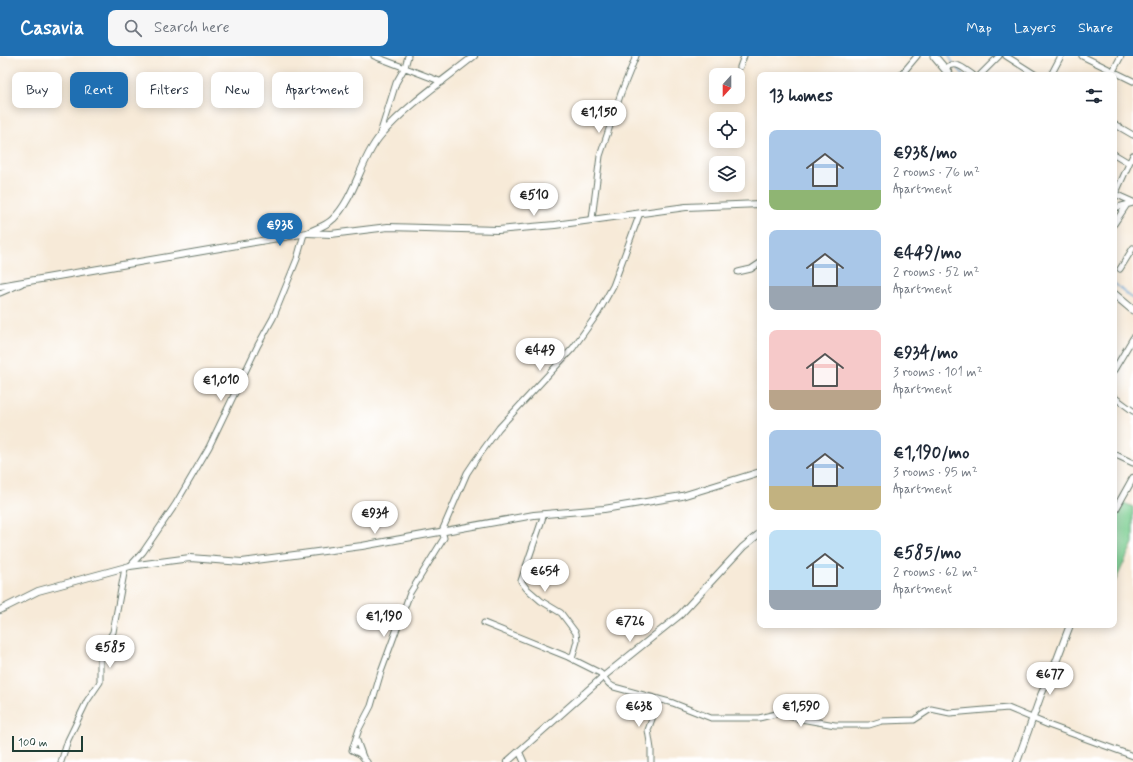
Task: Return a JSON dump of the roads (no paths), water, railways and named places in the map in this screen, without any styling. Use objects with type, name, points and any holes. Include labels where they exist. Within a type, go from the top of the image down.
[{"type":"main road","points":[[934,56],[947,72]]},
{"type":"main road","points":[[1117,298],[1133,310]]},
{"type":"street","points":[[374,56],[442,82]]},
{"type":"street","points":[[61,762],[68,740],[87,701],[100,682],[100,654],[113,632],[128,567],[143,552],[175,505],[209,447],[258,345],[273,318],[305,234],[325,225],[337,214],[379,138],[396,83],[405,67],[408,56]]},
{"type":"street","points":[[379,138],[400,116],[474,56]]},
{"type":"street","points":[[592,219],[600,156],[621,93],[636,56]]},
{"type":"street","points":[[740,67],[744,56]]},
{"type":"street","points":[[904,72],[917,56]]},
{"type":"street","points":[[983,72],[999,56]]},
{"type":"street","points":[[1006,56],[1031,72]]},
{"type":"street","points":[[1053,72],[1061,56]]},
{"type":"street","points":[[1082,56],[1110,72]]},
{"type":"street","points":[[1112,72],[1120,56]]},
{"type":"street","points":[[947,72],[951,65],[960,65],[969,72]]},
{"type":"street","points":[[1117,75],[1133,81]]},
{"type":"street","points":[[1117,126],[1133,135]]},
{"type":"street","points":[[1117,191],[1133,155]]},
{"type":"street","points":[[1117,156],[1129,163]]},
{"type":"street","points":[[1117,197],[1133,203]]},
{"type":"street","points":[[1117,208],[1133,203]]},
{"type":"street","points":[[0,286],[305,234],[331,234],[388,227],[498,230],[556,225],[592,219],[703,206],[757,204]]},
{"type":"street","points":[[1117,220],[1126,206]]},
{"type":"street","points":[[365,760],[352,750],[356,737],[371,706],[380,672],[410,594],[444,538],[442,531],[467,473],[503,424],[573,348],[598,313],[613,286],[640,213]]},
{"type":"street","points":[[1120,269],[1133,248]]},
{"type":"street","points":[[738,272],[751,269],[757,265]]},
{"type":"street","points":[[0,294],[24,282]]},
{"type":"street","points":[[1117,365],[1133,338]]},
{"type":"street","points":[[1117,400],[1133,411]]},
{"type":"street","points":[[1117,455],[1133,463]]},
{"type":"street","points":[[0,610],[38,591],[128,567],[190,558],[242,562],[369,545],[544,514],[614,507],[682,496],[757,473]]},
{"type":"street","points":[[1117,507],[1133,478]]},
{"type":"street","points":[[544,514],[521,581],[526,588],[541,601],[561,613],[576,633],[577,641],[572,659]]},
{"type":"street","points":[[507,762],[604,676],[680,615],[742,547],[757,535]]},
{"type":"street","points":[[484,623],[572,659],[604,676],[606,683],[614,688],[679,705],[711,718],[759,718],[780,713],[794,718],[835,725],[869,725],[882,721],[914,720],[931,709],[950,713],[1004,707],[1133,756]]},
{"type":"street","points":[[1017,762],[1041,695],[1069,628]]},
{"type":"street","points":[[651,762],[651,749],[648,730],[658,700]]},
{"type":"street","points":[[519,751],[524,762]]},
{"type":"waterway","points":[[949,56],[953,63]]},
{"type":"waterway","points":[[957,67],[961,72]]},
{"type":"waterway","points":[[1117,286],[1133,299]]}]
